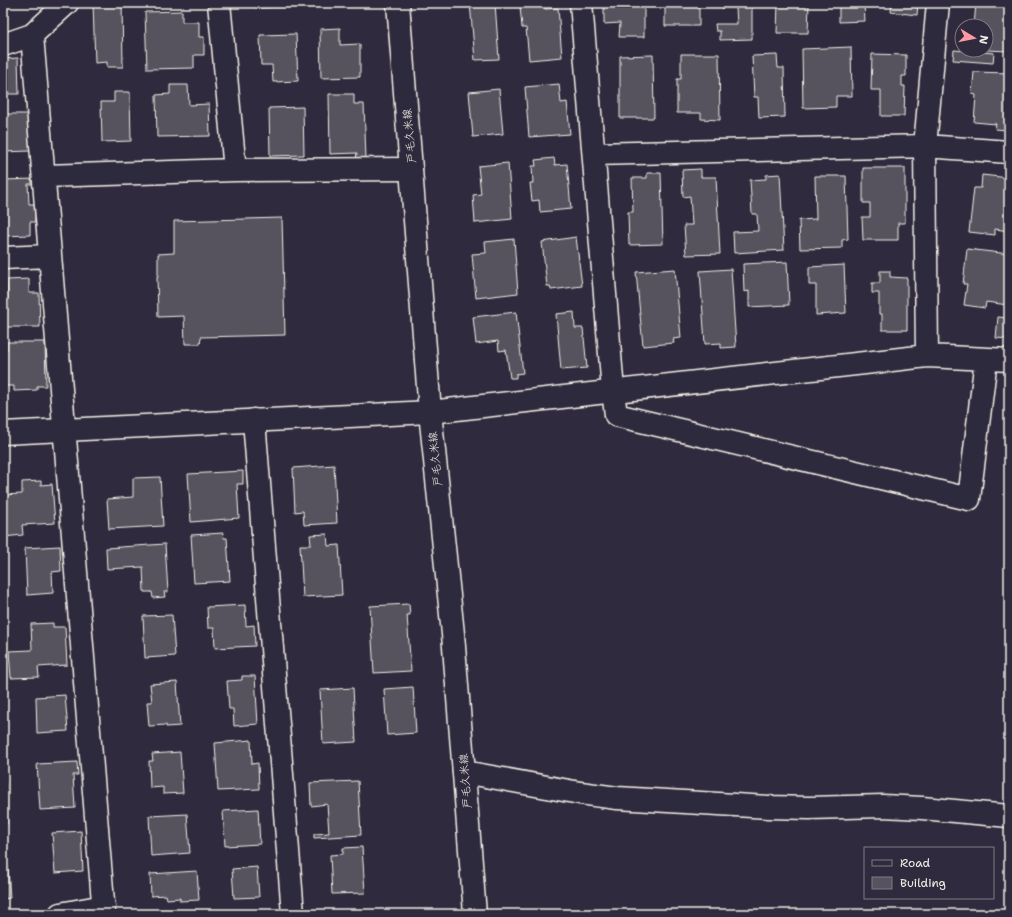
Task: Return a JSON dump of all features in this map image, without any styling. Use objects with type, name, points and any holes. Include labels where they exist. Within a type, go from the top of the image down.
[{"type":"street","points":[[3,45],[32,35],[67,3]]},
{"type":"street","points":[[219,3],[236,170]]},
{"type":"street","name":"戸毛久米線","points":[[398,3],[430,412],[454,634],[474,914]]},
{"type":"street","points":[[581,3],[616,415],[969,499],[986,359]]},
{"type":"street","points":[[927,356],[925,146],[938,3]]},
{"type":"street","points":[[32,35],[104,910],[60,914]]},
{"type":"street","points":[[594,154],[925,146],[1009,152]]},
{"type":"street","points":[[44,176],[236,170],[411,169]]},
{"type":"street","points":[[3,258],[50,256]]},
{"type":"street","points":[[3,433],[430,412],[927,356],[1009,360]]},
{"type":"street","points":[[254,420],[293,914]]},
{"type":"street","points":[[464,772],[580,793],[617,798],[769,808],[883,806],[1009,816]]},
{"type":"building","points":[[93,3],[122,3],[123,67],[107,67],[107,62],[95,63]]},
{"type":"building","points":[[256,3],[288,3],[288,7],[256,8]]},
{"type":"building","points":[[470,3],[495,3],[499,59],[475,60]]},
{"type":"building","points":[[604,3],[644,3],[644,37],[619,37],[620,23],[604,24]]},
{"type":"building","points":[[665,3],[699,3],[699,26],[665,26]]},
{"type":"building","points":[[722,3],[752,3],[752,39],[720,40],[720,31],[716,31],[715,24],[737,24],[736,8],[722,8]]},
{"type":"building","points":[[778,3],[809,3],[808,33],[777,33]]},
{"type":"building","points":[[836,3],[864,3],[865,21],[839,22],[839,5],[836,5]]},
{"type":"building","points":[[892,3],[918,3],[917,15],[891,12]]},
{"type":"building","points":[[976,3],[1009,6],[1009,51],[994,50],[994,18],[975,18]]},
{"type":"building","points":[[545,4],[545,9],[558,8],[562,57],[529,60],[526,28],[522,28],[520,6]]},
{"type":"building","points":[[182,11],[182,22],[199,22],[199,37],[204,37],[204,55],[194,55],[194,68],[147,69],[145,12]]},
{"type":"building","points":[[340,28],[340,45],[360,44],[360,77],[321,78],[320,29]]},
{"type":"building","points":[[296,34],[298,81],[273,82],[272,65],[261,65],[260,35]]},
{"type":"building","points":[[851,47],[852,96],[836,96],[836,107],[803,108],[802,49]]},
{"type":"building","points":[[954,50],[954,58],[994,58],[993,63],[953,60]]},
{"type":"building","points":[[681,54],[719,54],[720,120],[701,119],[701,113],[677,113],[677,79],[681,79]]},
{"type":"building","points":[[872,54],[906,55],[906,76],[902,76],[902,86],[905,86],[904,116],[881,116],[881,90],[871,90]]},
{"type":"building","points":[[653,55],[654,118],[620,118],[620,56]]},
{"type":"building","points":[[777,55],[778,68],[784,68],[785,117],[759,118],[758,97],[754,97],[752,56]]},
{"type":"building","points":[[18,58],[19,94],[3,94],[3,59]]},
{"type":"building","points":[[974,72],[1009,73],[1007,130],[995,129],[996,124],[974,122],[976,95],[972,94]]},
{"type":"building","points":[[559,84],[561,103],[567,102],[570,134],[529,137],[525,87]]},
{"type":"building","points":[[170,85],[188,85],[189,105],[209,104],[210,136],[157,137],[156,95],[170,94]]},
{"type":"building","points":[[499,89],[503,134],[473,137],[469,92]]},
{"type":"building","points":[[114,92],[130,92],[131,141],[102,142],[101,102],[114,102]]},
{"type":"building","points":[[329,94],[354,94],[354,104],[364,104],[366,159],[356,159],[357,153],[330,154]]},
{"type":"building","points":[[303,107],[304,155],[270,156],[269,108]]},
{"type":"building","points":[[3,114],[29,114],[30,151],[3,152]]},
{"type":"building","points":[[554,158],[555,165],[567,164],[571,209],[540,212],[539,200],[532,201],[530,183],[533,183],[532,166],[536,166],[535,160]]},
{"type":"building","points":[[508,163],[512,219],[475,223],[473,195],[481,194],[478,166]]},
{"type":"building","points":[[863,168],[905,168],[905,223],[898,223],[898,240],[863,240],[862,217],[870,217],[870,203],[863,203]]},
{"type":"building","points":[[701,169],[701,177],[716,177],[720,254],[686,255],[684,225],[692,225],[690,196],[683,197],[682,170]]},
{"type":"building","points":[[647,173],[661,173],[663,244],[629,245],[628,212],[633,212],[632,178],[647,178]]},
{"type":"building","points":[[780,174],[784,250],[734,253],[733,232],[758,231],[757,214],[752,214],[750,180],[766,179],[766,175]]},
{"type":"building","points":[[982,175],[1009,178],[1009,231],[995,229],[995,235],[969,232],[974,188],[981,188]]},
{"type":"building","points":[[815,176],[846,176],[848,239],[842,240],[842,248],[800,249],[799,220],[816,219]]},
{"type":"building","points":[[36,179],[36,184],[28,184],[29,204],[35,204],[35,222],[30,222],[30,235],[3,236],[3,180]]},
{"type":"building","points":[[282,218],[285,335],[201,337],[200,344],[185,344],[184,316],[158,317],[158,254],[174,253],[174,221]]},
{"type":"building","points":[[576,237],[582,286],[551,290],[550,286],[547,286],[542,242]]},
{"type":"building","points":[[514,239],[518,293],[476,298],[472,254],[486,253],[485,242]]},
{"type":"building","points":[[967,249],[1009,254],[1008,305],[986,302],[985,308],[964,305],[967,284],[963,284]]},
{"type":"building","points":[[787,262],[789,305],[749,307],[749,291],[744,292],[743,264]]},
{"type":"building","points":[[844,265],[846,313],[816,315],[816,285],[809,285],[809,267]]},
{"type":"building","points":[[675,269],[681,338],[673,339],[674,343],[643,346],[636,272]]},
{"type":"building","points":[[731,269],[736,347],[721,348],[721,343],[705,344],[700,271]]},
{"type":"building","points":[[880,271],[890,271],[890,277],[907,278],[907,330],[882,330],[882,314],[879,314],[879,293],[872,293],[872,283],[880,283]]},
{"type":"building","points":[[29,279],[29,293],[39,293],[40,327],[3,327],[3,298],[8,298],[7,280]]},
{"type":"building","points":[[516,312],[523,373],[516,374],[516,378],[510,378],[506,350],[499,351],[498,341],[476,344],[473,317]]},
{"type":"building","points":[[574,312],[575,328],[583,328],[587,368],[561,370],[556,314]]},
{"type":"building","points":[[998,317],[1009,318],[1009,339],[996,338]]},
{"type":"building","points":[[7,342],[45,342],[46,386],[37,386],[37,390],[14,391],[14,386],[3,386],[3,350],[7,350]]},
{"type":"building","points":[[334,465],[337,523],[304,525],[303,511],[295,512],[293,468]]},
{"type":"building","points":[[243,471],[243,484],[237,484],[239,518],[191,522],[188,474]]},
{"type":"building","points":[[160,477],[163,526],[109,529],[107,499],[133,497],[133,478]]},
{"type":"building","points":[[41,481],[41,485],[52,484],[55,523],[22,525],[23,535],[3,537],[3,495],[22,494],[22,482]]},
{"type":"building","points":[[223,533],[224,538],[227,538],[230,581],[194,583],[191,535]]},
{"type":"building","points":[[327,534],[328,546],[339,545],[342,595],[303,597],[300,545],[311,545],[310,535]]},
{"type":"building","points":[[165,544],[168,592],[164,592],[165,597],[153,598],[152,592],[144,592],[143,567],[107,569],[106,548]]},
{"type":"building","points":[[60,546],[61,571],[52,572],[53,593],[27,595],[25,548]]},
{"type":"building","points":[[409,604],[410,615],[407,615],[411,671],[374,673],[370,606]]},
{"type":"building","points":[[245,605],[246,626],[254,625],[255,646],[215,648],[214,628],[208,628],[207,607]]},
{"type":"building","points":[[172,615],[175,656],[145,658],[143,616]]},
{"type":"building","points":[[53,623],[53,627],[65,627],[67,665],[38,667],[39,677],[11,678],[9,651],[32,650],[31,624]]},
{"type":"building","points":[[242,676],[255,676],[258,724],[234,726],[233,709],[229,709],[227,681],[242,680]]},
{"type":"building","points":[[177,682],[180,726],[149,726],[147,702],[152,702],[150,684]]},
{"type":"building","points":[[413,687],[416,733],[387,735],[384,689]]},
{"type":"building","points":[[353,688],[356,742],[323,744],[320,690]]},
{"type":"building","points":[[65,695],[68,731],[37,733],[36,697]]},
{"type":"building","points":[[251,740],[252,764],[258,763],[259,789],[218,791],[215,743]]},
{"type":"building","points":[[180,752],[183,793],[163,794],[163,787],[150,788],[149,761],[153,761],[152,754]]},
{"type":"building","points":[[77,762],[78,775],[73,775],[75,808],[40,810],[37,764]]},
{"type":"building","points":[[358,781],[361,835],[314,838],[314,834],[329,833],[327,804],[311,806],[310,783]]},
{"type":"building","points":[[3,783],[5,783],[7,824],[3,824]]},
{"type":"building","points":[[258,809],[260,844],[225,846],[223,811]]},
{"type":"building","points":[[187,814],[190,853],[151,856],[149,816]]},
{"type":"building","points":[[81,831],[83,871],[55,873],[52,833]]},
{"type":"building","points":[[3,840],[6,840],[10,898],[3,899]]},
{"type":"building","points":[[362,847],[365,893],[332,894],[330,855],[343,854],[343,848]]},
{"type":"building","points":[[257,867],[259,897],[234,898],[232,869]]},
{"type":"building","points":[[197,871],[199,900],[180,901],[180,898],[167,899],[166,895],[151,896],[150,874]]}]
